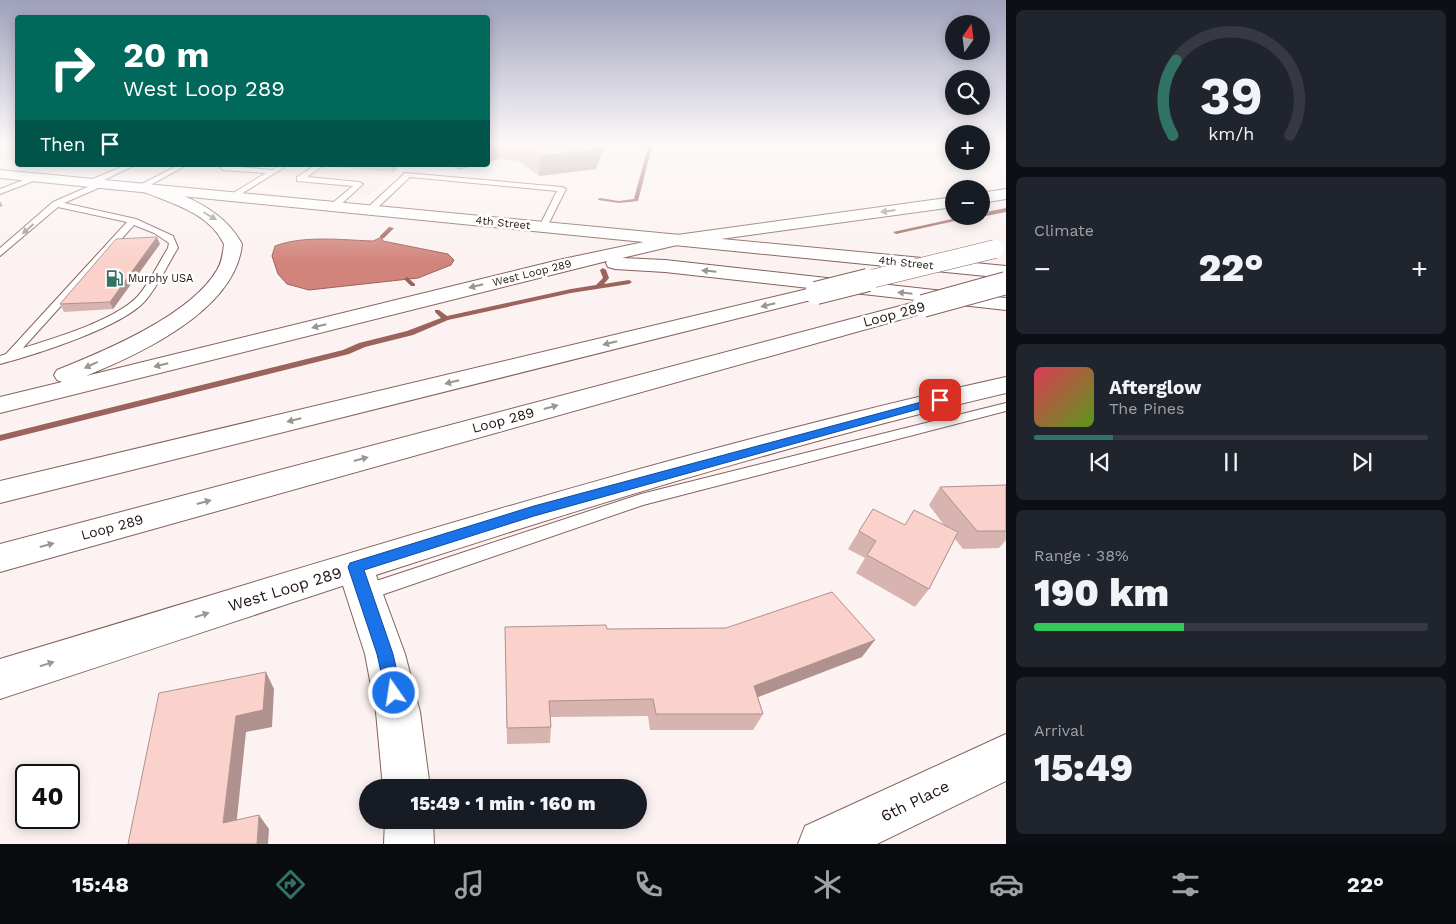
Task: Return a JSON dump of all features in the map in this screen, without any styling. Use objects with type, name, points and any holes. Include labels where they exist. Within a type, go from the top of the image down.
[{"type":"main road","name":"4th Street","points":[[80,182],[1006,272]]},
{"type":"main road","points":[[0,400],[80,369],[138,342],[198,302],[225,272],[233,244],[225,227],[198,210],[143,189]]},
{"type":"main road","points":[[990,197],[1006,194]]},
{"type":"main road","name":"West Loop 289","points":[[0,405],[563,265],[677,240],[945,203]]},
{"type":"main road","points":[[0,492],[1000,248]]},
{"type":"main road","points":[[563,265],[619,263],[665,266],[1006,304]]},
{"type":"main road","name":"Loop 289","points":[[0,558],[1006,283]]},
{"type":"main road","points":[[940,400],[1006,374]]},
{"type":"main road","name":"West Loop 289","points":[[0,678],[360,580],[543,509],[940,400],[1006,385]]},
{"type":"main road","points":[[360,580],[385,654],[392,683],[398,712],[406,779]]},
{"type":"main road","name":"6th Place","points":[[823,844],[1006,756]]},
{"type":"main road","points":[[409,829],[410,844]]},
{"type":"lane","points":[[0,192],[25,182]]},
{"type":"lane","points":[[0,253],[56,204],[99,182]]},
{"type":"lane","points":[[143,189],[154,182]]},
{"type":"lane","points":[[233,197],[257,182]]},
{"type":"lane","points":[[332,207],[359,184],[340,182]]},
{"type":"lane","points":[[370,210],[401,182]]},
{"type":"lane","points":[[484,182],[562,189],[543,227]]},
{"type":"lane","points":[[5,358],[102,323],[132,307],[140,299],[172,248],[173,243],[163,234],[133,220],[56,204]]},
{"type":"lane","points":[[5,358],[133,220]]},
{"type":"lane","points":[[360,580],[641,500],[1006,407]]},
{"type":"shaded area","points":[[234,182],[384,182],[369,195]]},
{"type":"shaded area","points":[[382,237],[383,241],[448,254],[454,260],[451,265],[418,278],[309,290],[287,284],[278,274],[272,256],[275,246],[298,240],[373,241]]},
{"type":"building","name":"Murphy USA","points":[[157,237],[110,302],[60,304],[116,239]]},
{"type":"building","points":[[1006,485],[1006,531],[977,531],[940,487]]},
{"type":"building","points":[[873,509],[905,525],[914,510],[958,532],[929,589],[867,555],[876,541],[859,531]]},
{"type":"building","points":[[832,592],[875,640],[754,686],[763,714],[656,714],[653,699],[549,701],[551,727],[507,728],[505,627],[606,625],[607,629],[726,628]]},
{"type":"building","points":[[266,672],[263,710],[236,716],[223,823],[259,815],[257,844],[128,844],[159,693]]},
{"type":"waterway","points":[[600,199],[619,202],[636,200],[641,182]]},
{"type":"waterway","points":[[990,213],[1006,210]]},
{"type":"waterway","points":[[896,232],[945,222]]},
{"type":"waterway","points":[[382,237],[391,228]]},
{"type":"waterway","points":[[598,287],[606,278],[603,270]]},
{"type":"waterway","points":[[407,279],[413,285]]},
{"type":"waterway","points":[[598,287],[629,282]]},
{"type":"waterway","points":[[446,318],[598,287]]},
{"type":"waterway","points":[[437,311],[446,318]]},
{"type":"waterway","points":[[0,438],[346,352],[362,345],[410,333],[446,318]]},
{"type":"place","name":"Murphy USA","points":[[114,278]]},
{"type":"route","points":[[394,693],[385,654],[355,567],[534,511],[940,400]]}]
